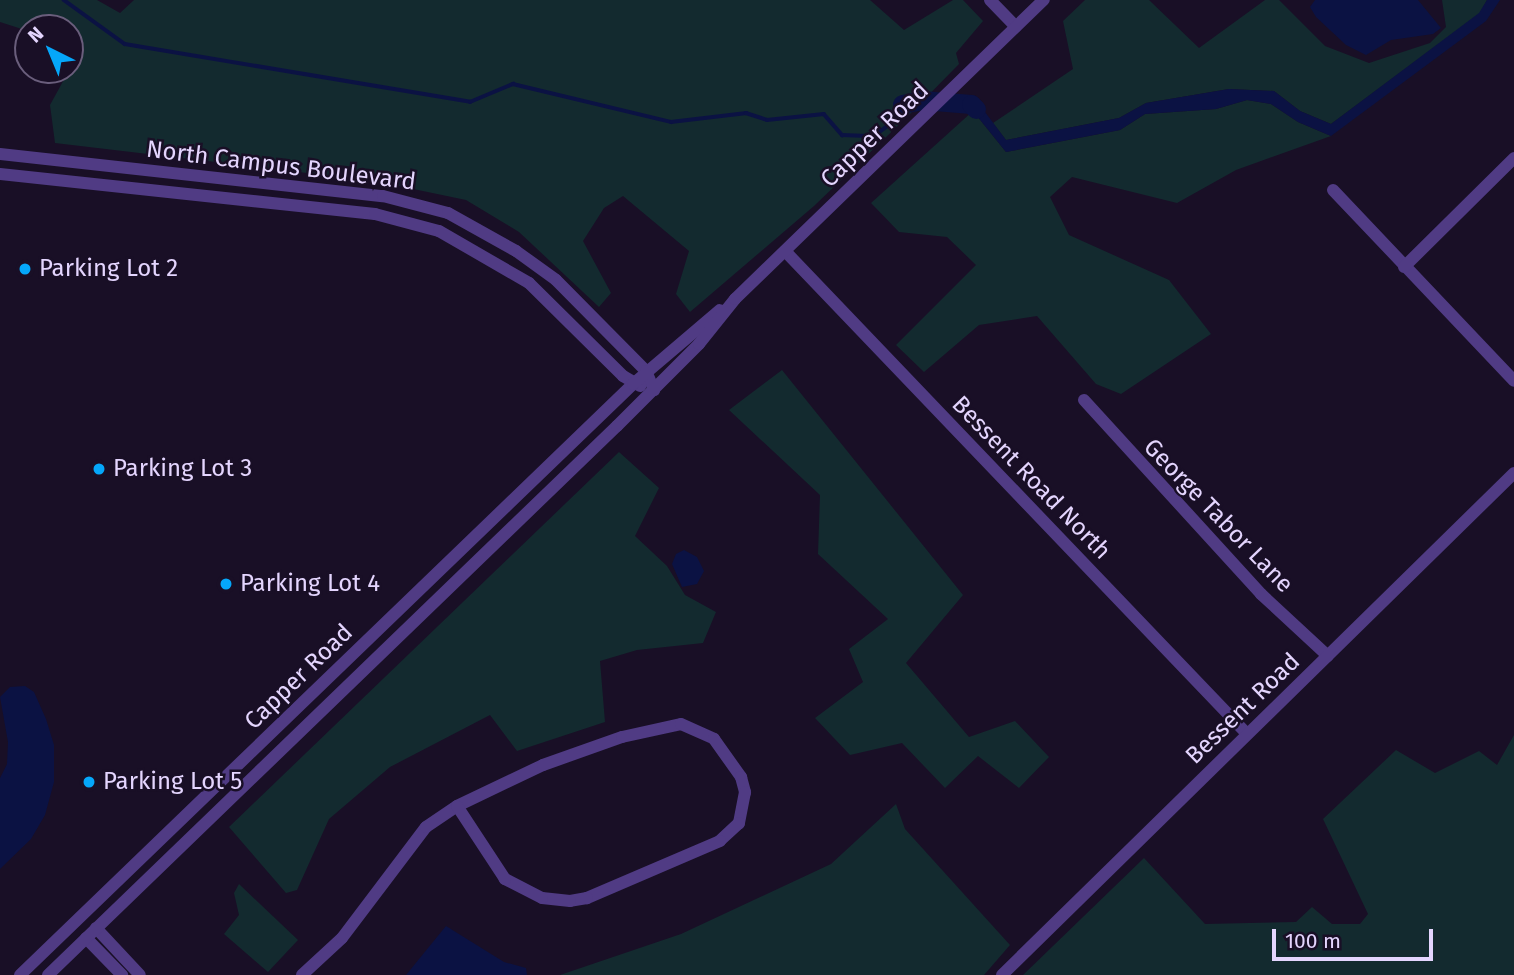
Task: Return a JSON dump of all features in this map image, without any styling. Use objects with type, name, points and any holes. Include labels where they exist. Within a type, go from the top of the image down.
[{"type":"street","points":[[990,0],[1016,27]]},
{"type":"street","name":"Capper Road","points":[[48,975],[654,390],[735,299],[1044,0]]},
{"type":"street","name":"North Campus Boulevard","points":[[0,155],[383,196],[448,213],[472,225],[556,280],[646,371],[654,390]]},
{"type":"street","points":[[1405,267],[1514,158]]},
{"type":"street","name":"North Campus Boulevard","points":[[0,174],[396,217],[462,242],[529,283],[633,384],[654,390]]},
{"type":"street","points":[[237,200],[239,179]]},
{"type":"street","points":[[1333,190],[1514,381]]},
{"type":"street","points":[[462,242],[472,225]]},
{"type":"street","name":"Bessent Road North","points":[[785,251],[1247,734]]},
{"type":"street","name":"Capper Road","points":[[20,975],[646,371],[735,299]]},
{"type":"street","name":"George Tabor Lane","points":[[1084,400],[1261,594],[1328,656]]},
{"type":"street","name":"Bessent Road","points":[[1002,975],[1514,473]]},
{"type":"street","points":[[302,975],[342,938],[415,838],[457,806],[592,746],[681,724],[714,739],[741,777],[745,792],[739,823],[720,841],[587,898],[570,901],[542,898],[505,878],[457,806]]},
{"type":"street","points":[[96,928],[140,975]]},
{"type":"street","points":[[86,938],[120,973],[128,961]]},
{"type":"green space","points":[[0,0],[97,0],[120,13],[134,0],[870,0],[904,30],[953,0],[963,0],[983,21],[956,53],[959,64],[908,116],[814,206],[690,312],[676,294],[689,251],[623,196],[604,208],[583,241],[611,293],[599,307],[519,232],[466,200],[375,181],[55,143],[50,105],[62,84],[84,84],[84,14],[14,14],[14,26],[0,22]]},
{"type":"green space","points":[[1085,0],[1149,0],[1199,48],[1265,0],[1279,0],[1325,46],[1369,63],[1430,43],[1446,27],[1442,0],[1487,0],[1480,13],[1331,124],[1300,111],[1274,91],[1229,89],[1146,103],[1119,118],[1006,140],[993,123],[1073,69],[1063,21]]},
{"type":"green space","points":[[1247,100],[1271,104],[1298,122],[1331,136],[1236,170],[1177,203],[1072,177],[1050,197],[1069,235],[1169,280],[1211,334],[1121,394],[1096,384],[1037,316],[979,325],[924,372],[896,345],[976,265],[947,237],[899,232],[871,203],[973,111],[1006,152],[1120,130],[1145,114],[1216,109]]},
{"type":"green space","points":[[782,370],[963,595],[906,663],[969,737],[1015,721],[1049,757],[1019,788],[978,756],[945,788],[902,743],[850,755],[815,718],[863,682],[849,649],[888,619],[818,554],[820,495],[729,410]]},
{"type":"green space","points":[[619,452],[659,488],[635,536],[667,566],[685,595],[716,612],[703,643],[637,650],[600,661],[605,722],[517,751],[490,715],[390,767],[329,819],[297,890],[286,893],[229,827]]},
{"type":"green space","points":[[1514,735],[1514,975],[1023,975],[1144,858],[1205,924],[1296,922],[1312,907],[1332,924],[1360,924],[1368,914],[1323,819],[1396,750],[1435,773],[1479,751],[1497,765]]},
{"type":"green space","points":[[896,804],[905,829],[1010,945],[984,975],[560,975],[681,934],[831,864]]},
{"type":"green space","points":[[239,884],[298,940],[268,972],[224,934],[239,915],[234,893]]},
{"type":"shaded area","points":[[1315,0],[1418,0],[1441,28],[1433,34],[1391,40],[1366,55],[1346,45],[1316,17],[1310,7]]},
{"type":"shaded area","points":[[1487,0],[1500,0],[1486,21],[1331,136],[1298,122],[1271,104],[1247,100],[1216,109],[1145,114],[1120,130],[1006,152],[973,111],[950,104],[959,96],[976,100],[1006,140],[1119,118],[1146,103],[1229,89],[1274,91],[1300,111],[1331,124],[1479,13]]},
{"type":"shaded area","points":[[684,550],[697,557],[704,571],[697,584],[682,587],[672,564],[676,554]]},
{"type":"shaded area","points":[[25,686],[34,692],[54,745],[54,782],[45,815],[31,839],[0,869],[0,778],[7,764],[8,742],[0,697],[10,687]]},
{"type":"shaded area","points":[[446,926],[504,962],[526,968],[527,975],[406,975]]},
{"type":"waterway","points":[[64,0],[125,44],[470,102],[513,84],[671,122],[746,113],[767,120],[824,114],[842,135],[874,136],[889,125],[902,104]]},
{"type":"waterway","points":[[902,104],[922,100],[971,104],[976,109]]},
{"type":"place","name":"Parking Lot 2","points":[[25,269]]},
{"type":"place","name":"Parking Lot 3","points":[[99,469]]},
{"type":"place","name":"Parking Lot 4","points":[[226,584]]},
{"type":"place","name":"Parking Lot 5","points":[[89,782]]}]
